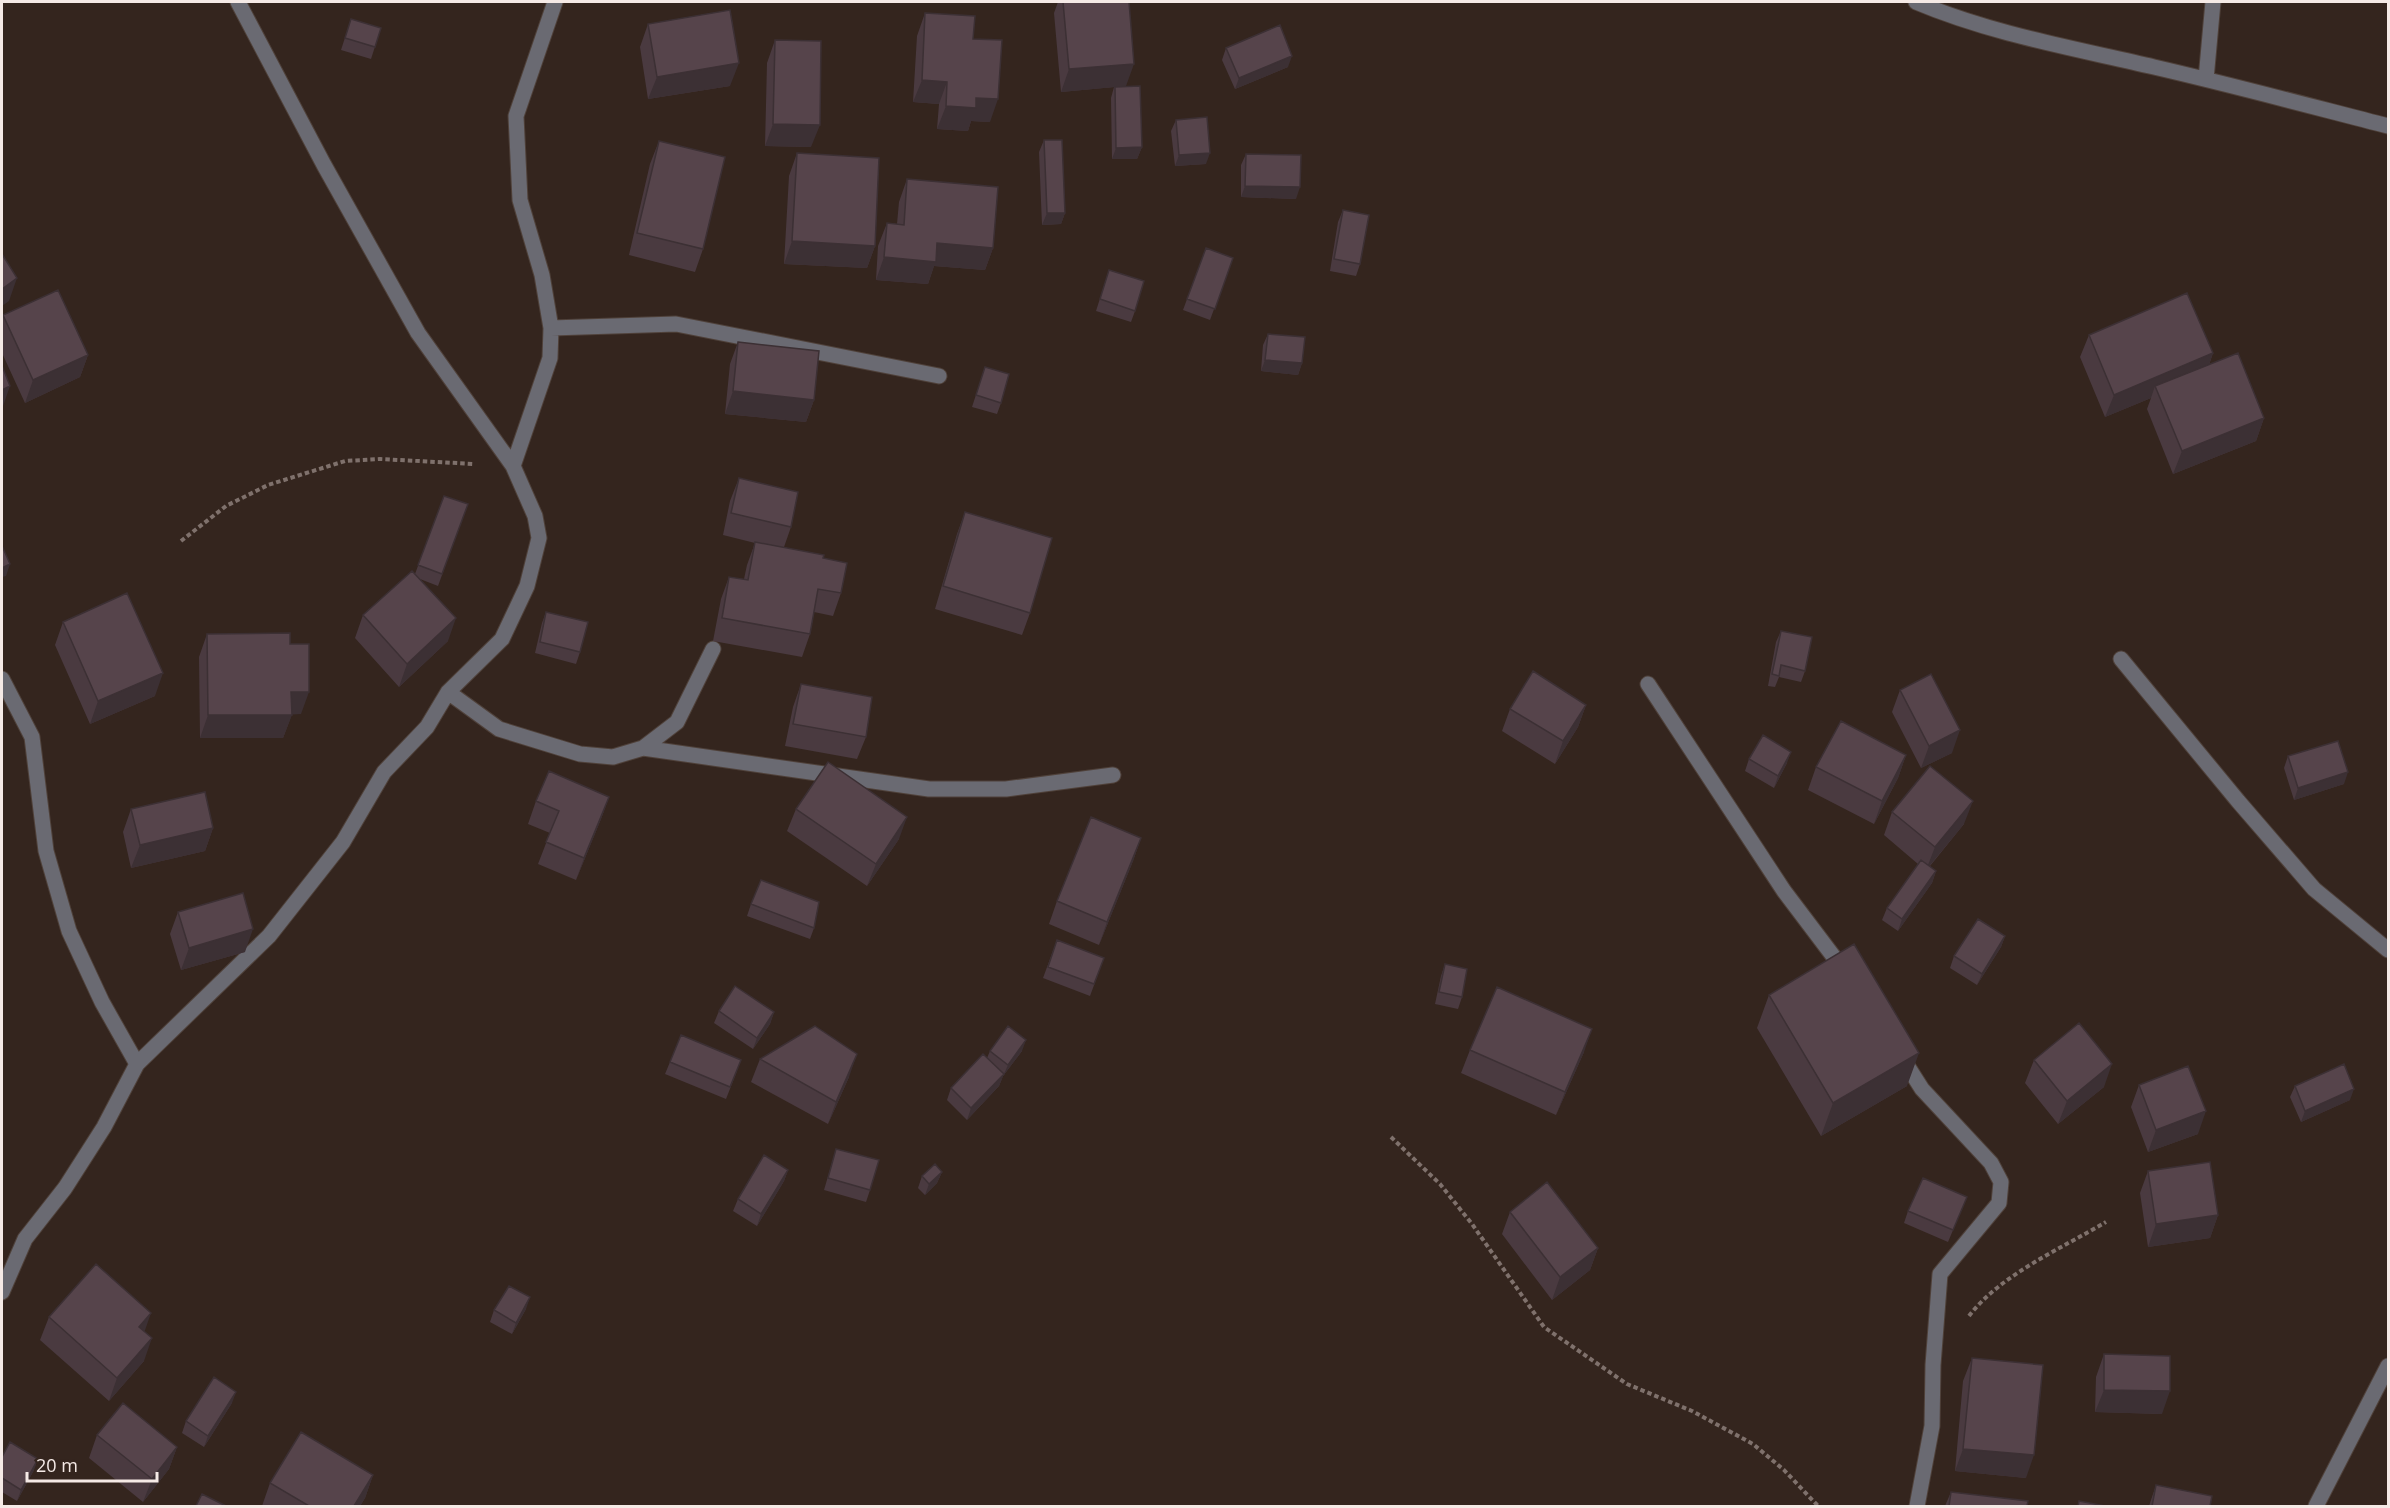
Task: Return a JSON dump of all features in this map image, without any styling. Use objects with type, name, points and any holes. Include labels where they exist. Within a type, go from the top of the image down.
[{"type":"street","points":[[2,1292],[25,1239],[70,1179],[104,1127],[137,1064],[269,936],[343,842],[384,772],[427,727],[448,692],[502,639],[527,586],[539,538],[535,516],[513,466],[418,333],[324,165],[238,2]]},
{"type":"street","points":[[513,466],[549,358],[551,328],[542,275],[520,200],[516,116],[555,2]]},
{"type":"street","points":[[1916,2],[1945,14],[2008,33],[2206,79],[2388,126]]},
{"type":"street","points":[[2206,79],[2213,2]]},
{"type":"street","points":[[551,328],[676,324],[939,376]]},
{"type":"street","points":[[448,692],[499,729],[580,754],[613,757],[643,748],[677,722],[713,649]]},
{"type":"street","points":[[2121,659],[2314,889],[2388,950]]},
{"type":"street","points":[[2,679],[32,737],[46,851],[69,931],[102,1002],[137,1064]]},
{"type":"street","points":[[1648,684],[1784,891],[1852,982]]},
{"type":"street","points":[[643,748],[929,789],[1006,789],[1113,776]]},
{"type":"street","points":[[1890,1040],[1922,1089],[1991,1163],[2001,1182],[1999,1203],[1940,1274],[1933,1365],[1932,1426],[1917,1506]]},
{"type":"street","points":[[2316,1506],[2388,1366]]},
{"type":"path","points":[[181,541],[226,506],[267,485],[345,461],[380,459],[513,466]]},
{"type":"path","points":[[1391,1137],[1440,1184],[1472,1224],[1544,1327],[1627,1384],[1692,1411],[1753,1444],[1784,1470],[1818,1506]]},
{"type":"path","points":[[1964,1323],[1976,1307],[2012,1278],[2106,1222]]},
{"type":"building","points":[[1063,2],[1129,2],[1134,64],[1069,69]]},
{"type":"building","points":[[730,10],[739,63],[657,77],[648,24]]},
{"type":"building","points":[[925,13],[975,16],[973,39],[1002,40],[998,99],[976,98],[976,108],[946,106],[947,82],[922,80]]},
{"type":"building","points":[[351,19],[381,28],[375,47],[345,38]]},
{"type":"building","points":[[1280,25],[1292,56],[1239,78],[1226,48]]},
{"type":"building","points":[[775,40],[821,41],[820,125],[773,124]]},
{"type":"building","points":[[1140,86],[1142,147],[1116,148],[1115,87]]},
{"type":"building","points":[[1207,117],[1210,153],[1179,155],[1176,120]]},
{"type":"building","points":[[1044,140],[1062,140],[1065,213],[1047,213]]},
{"type":"building","points":[[659,141],[725,157],[703,249],[637,233]]},
{"type":"building","points":[[797,153],[879,158],[875,246],[792,241]]},
{"type":"building","points":[[1246,154],[1301,155],[1300,187],[1245,186]]},
{"type":"building","points":[[907,179],[998,187],[993,248],[937,243],[936,262],[884,257],[887,223],[904,225]]},
{"type":"building","points":[[1343,210],[1369,215],[1360,264],[1334,259]]},
{"type":"building","points":[[1206,248],[1233,258],[1215,309],[1187,299]]},
{"type":"building","points":[[2,254],[17,278],[2,289]]},
{"type":"building","points":[[1109,270],[1144,281],[1135,311],[1100,299]]},
{"type":"building","points":[[58,290],[88,355],[33,380],[3,315]]},
{"type":"building","points":[[2187,293],[2213,353],[2114,395],[2089,335]]},
{"type":"building","points":[[1268,334],[1305,337],[1302,363],[1265,360]]},
{"type":"building","points":[[738,342],[819,351],[814,400],[733,391]]},
{"type":"building","points":[[2238,353],[2264,418],[2182,451],[2155,386]]},
{"type":"building","points":[[2,366],[10,386],[2,390]]},
{"type":"building","points":[[985,367],[1009,374],[1001,403],[976,395]]},
{"type":"building","points":[[739,478],[798,492],[791,527],[731,513]]},
{"type":"building","points":[[444,496],[468,504],[442,574],[418,565]]},
{"type":"building","points":[[965,512],[1052,538],[1030,613],[943,586]]},
{"type":"building","points":[[755,542],[824,555],[823,558],[847,563],[841,593],[818,589],[810,634],[722,618],[729,577],[748,580]]},
{"type":"building","points":[[2,546],[10,564],[2,568]]},
{"type":"building","points":[[412,571],[456,618],[407,664],[363,615]]},
{"type":"building","points":[[127,593],[163,673],[98,701],[63,622]]},
{"type":"building","points":[[546,612],[588,622],[580,652],[540,642]]},
{"type":"building","points":[[1781,631],[1812,637],[1805,671],[1781,665],[1779,676],[1772,674]]},
{"type":"building","points":[[290,633],[290,644],[309,644],[309,692],[291,692],[292,715],[208,715],[207,634]]},
{"type":"building","points":[[1533,671],[1586,705],[1563,741],[1510,709]]},
{"type":"building","points":[[1931,674],[1960,730],[1929,746],[1900,690]]},
{"type":"building","points":[[801,684],[872,697],[866,737],[793,724]]},
{"type":"building","points":[[1841,721],[1906,755],[1882,801],[1816,767]]},
{"type":"building","points":[[1763,735],[1791,752],[1778,776],[1749,759]]},
{"type":"building","points":[[2338,741],[2348,772],[2298,788],[2288,756]]},
{"type":"building","points":[[828,762],[907,817],[876,864],[796,809]]},
{"type":"building","points":[[1930,766],[1973,801],[1935,847],[1892,812]]},
{"type":"building","points":[[549,771],[609,797],[584,858],[546,842],[559,811],[536,801]]},
{"type":"building","points":[[205,792],[213,828],[140,845],[131,809]]},
{"type":"building","points":[[1091,817],[1141,838],[1107,922],[1057,901]]},
{"type":"building","points":[[1921,860],[1936,871],[1902,919],[1887,908]]},
{"type":"building","points":[[761,880],[819,902],[814,928],[751,904]]},
{"type":"building","points":[[243,893],[253,929],[189,948],[178,912]]},
{"type":"building","points":[[1978,919],[2005,936],[1982,974],[1954,956]]},
{"type":"building","points":[[1057,940],[1104,958],[1094,984],[1048,967]]},
{"type":"building","points":[[1854,944],[1919,1053],[1833,1103],[1769,995]]},
{"type":"building","points":[[1445,964],[1467,969],[1462,997],[1439,992]]},
{"type":"building","points":[[735,986],[774,1012],[757,1038],[719,1011]]},
{"type":"building","points":[[1497,987],[1592,1029],[1565,1092],[1470,1050]]},
{"type":"building","points":[[2079,1023],[2112,1064],[2067,1101],[2034,1060]]},
{"type":"building","points":[[815,1026],[857,1054],[836,1102],[760,1059]]},
{"type":"building","points":[[1008,1026],[1026,1040],[1008,1065],[990,1051]]},
{"type":"building","points":[[681,1035],[741,1060],[730,1087],[670,1062]]},
{"type":"building","points":[[983,1054],[1004,1074],[971,1108],[951,1088]]},
{"type":"building","points":[[2344,1064],[2354,1089],[2305,1111],[2295,1086]]},
{"type":"building","points":[[2188,1066],[2206,1111],[2156,1130],[2139,1085]]},
{"type":"building","points":[[836,1149],[879,1160],[870,1190],[828,1178]]},
{"type":"building","points":[[764,1155],[788,1170],[761,1214],[738,1199]]},
{"type":"building","points":[[2210,1162],[2218,1215],[2156,1224],[2148,1171]]},
{"type":"building","points":[[935,1164],[942,1172],[929,1184],[922,1176]]},
{"type":"building","points":[[1923,1178],[1967,1197],[1953,1230],[1908,1211]]},
{"type":"building","points":[[1547,1182],[1598,1248],[1560,1277],[1510,1212]]},
{"type":"building","points":[[96,1264],[151,1313],[139,1327],[152,1338],[117,1378],[49,1317]]},
{"type":"building","points":[[509,1286],[530,1297],[516,1323],[494,1310]]},
{"type":"building","points":[[2104,1354],[2170,1356],[2170,1391],[2104,1390]]},
{"type":"building","points":[[1972,1358],[2043,1365],[2034,1455],[1963,1449]]},
{"type":"building","points":[[214,1377],[236,1392],[208,1436],[186,1421]]},
{"type":"building","points":[[123,1403],[177,1447],[152,1479],[97,1435]]},
{"type":"building","points":[[301,1432],[373,1475],[354,1506],[309,1506],[270,1483]]},
{"type":"building","points":[[10,1442],[38,1459],[21,1490],[2,1478],[2,1457]]},
{"type":"building","points":[[2156,1485],[2212,1496],[2210,1506],[2152,1506]]},
{"type":"building","points":[[1951,1492],[2028,1501],[2027,1506],[1949,1506]]},
{"type":"building","points":[[202,1494],[226,1506],[196,1506]]},
{"type":"building","points":[[2079,1501],[2105,1506],[2078,1506]]}]
